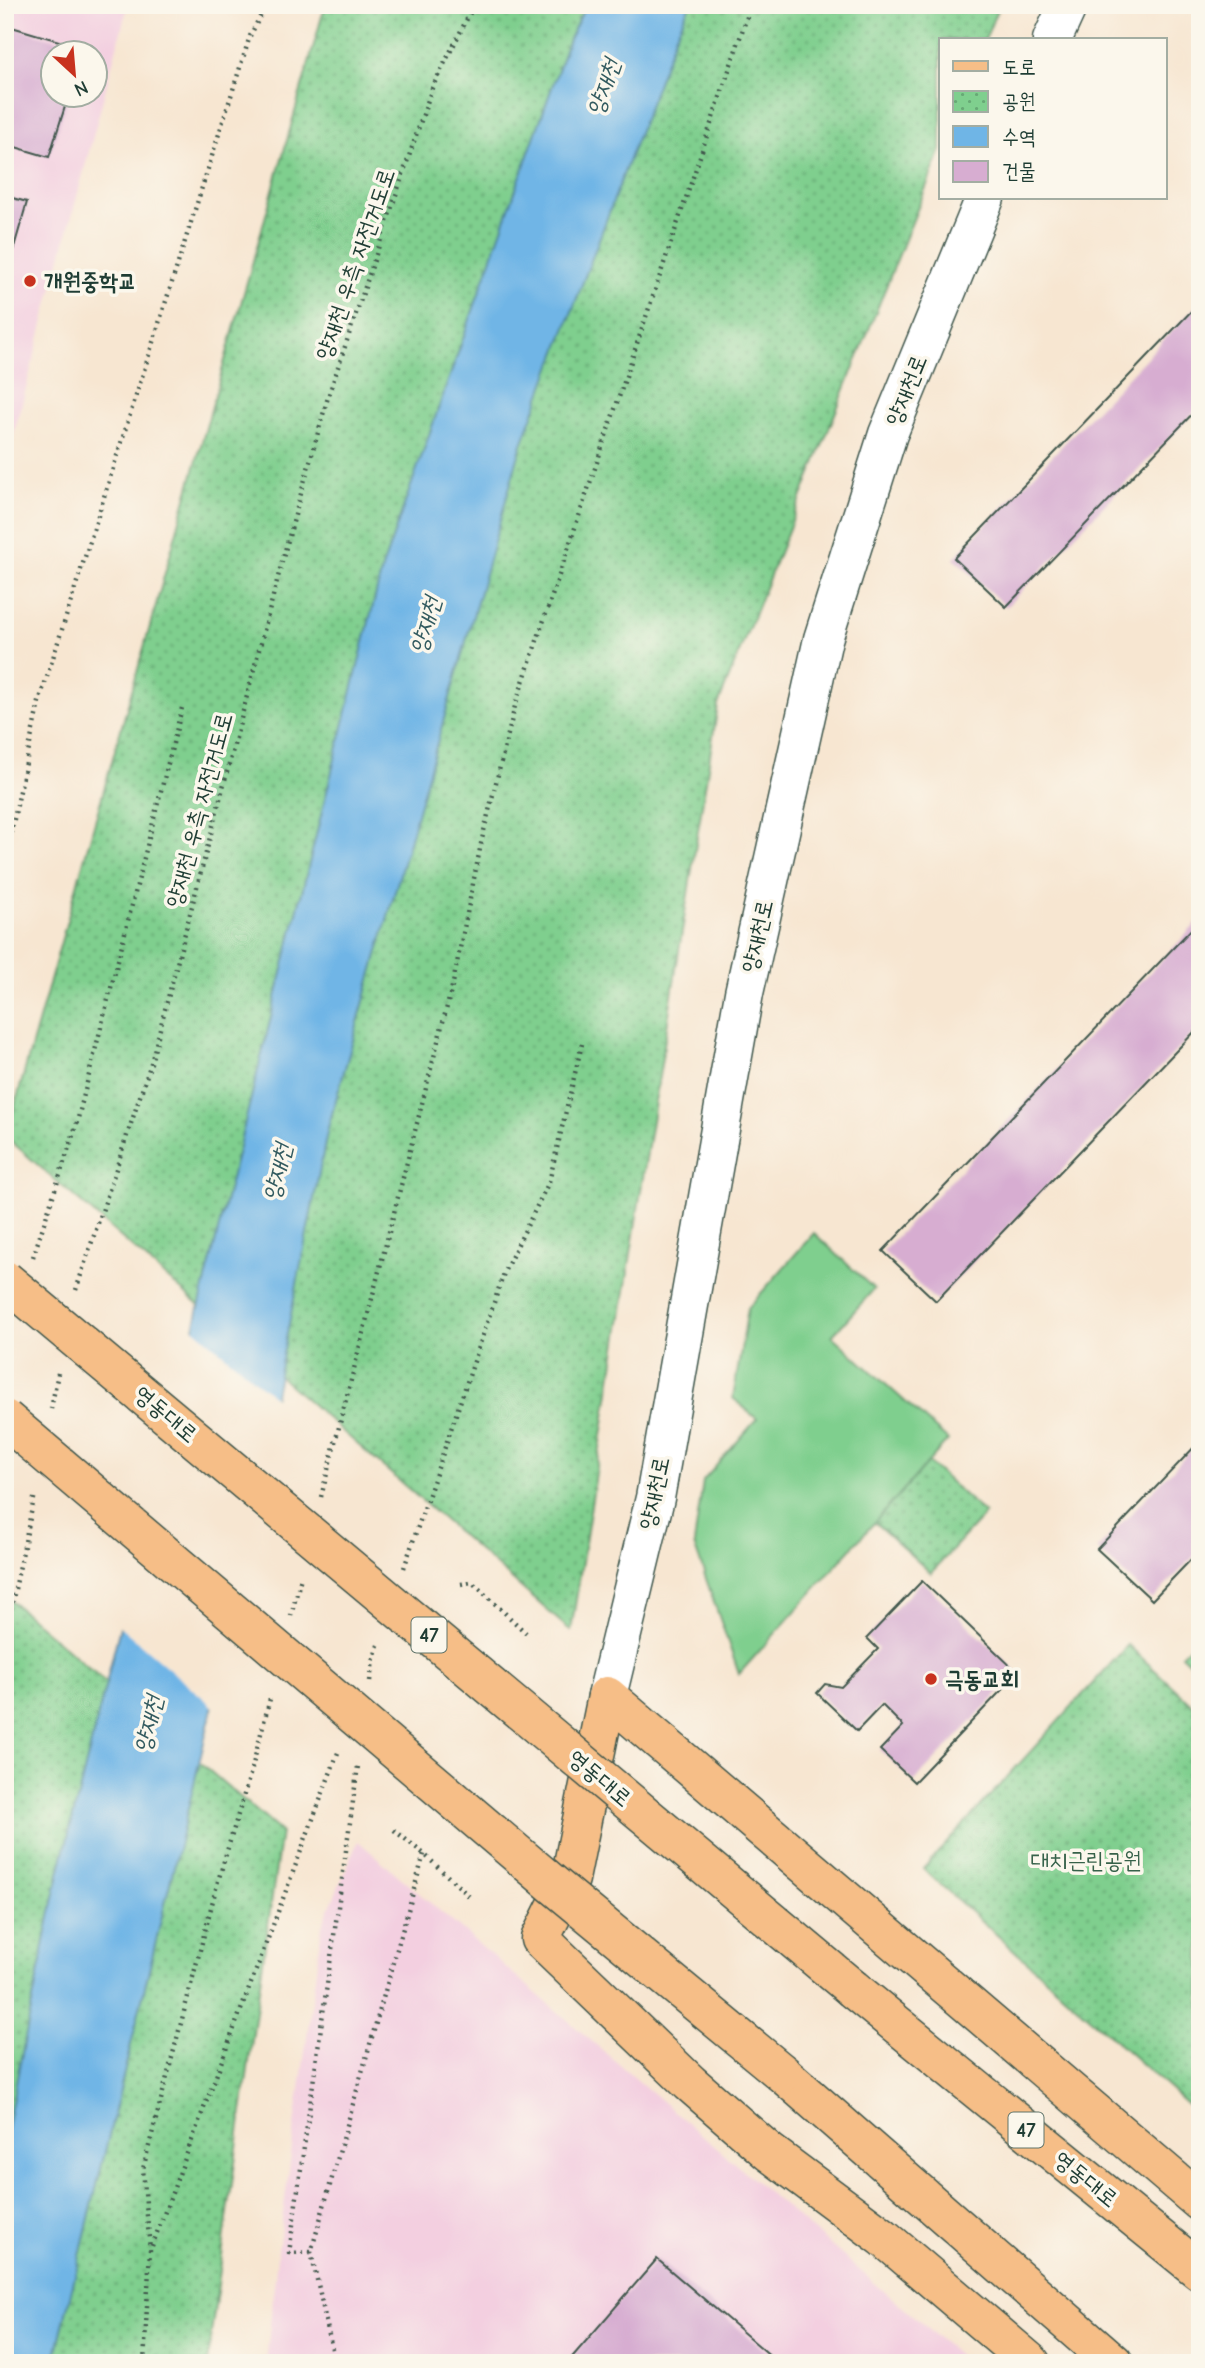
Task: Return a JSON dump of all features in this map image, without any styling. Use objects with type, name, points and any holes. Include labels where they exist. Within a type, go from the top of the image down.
[{"type":"main road","name":"영동대로","points":[[18,1272],[853,1989],[1200,2271]]},
{"type":"main road","points":[[5,1419],[555,1886],[782,2073],[1114,2363]]},
{"type":"main road","points":[[1031,2363],[883,2237],[769,2152],[690,2083],[540,1939],[570,1879],[607,1696],[1200,2202]]},
{"type":"street","points":[[1053,38],[1068,5]]},
{"type":"street","name":"양재천로","points":[[607,1696],[655,1498],[744,992],[823,639],[888,434],[984,200]]},
{"type":"path","points":[[5,861],[39,702],[250,36],[266,5]]},
{"type":"path","name":"양재천 우측 자전거도로","points":[[75,1293],[150,1062],[328,397],[432,88],[474,5]]},
{"type":"path","points":[[321,1499],[453,983],[482,839],[514,706],[751,5]]},
{"type":"path","points":[[18,1272],[76,1126],[182,708]]},
{"type":"path","points":[[51,1411],[58,1371]]},
{"type":"path","points":[[5,1637],[36,1489]]},
{"type":"path","points":[[290,1620],[304,1566]]},
{"type":"path","points":[[460,1584],[472,1582],[526,1633]]},
{"type":"path","points":[[363,1687],[373,1661]]},
{"type":"path","points":[[144,2363],[150,2250],[143,2169],[214,1895],[253,1768],[273,1687]]},
{"type":"path","points":[[150,2250],[343,1740]]},
{"type":"path","points":[[394,1830],[424,1854],[471,1899]]},
{"type":"path","points":[[335,2363],[311,2252],[424,1854]]},
{"type":"shaded area","name":"개원중학교","points":[[5,5],[128,5],[108,80],[108,38],[38,38],[38,108],[101,108],[5,467]]},
{"type":"shaded area","points":[[358,1841],[968,2363],[266,2363],[277,2258],[322,1926]]},
{"type":"green space","points":[[327,5],[999,5],[986,38],[939,38],[939,155],[718,705],[571,1631],[6,1137]]},
{"type":"green space","points":[[814,1233],[874,1289],[832,1336],[948,1440],[739,1674],[694,1544],[703,1481],[757,1419],[733,1398],[748,1308]]},
{"type":"green space","points":[[928,1462],[985,1514],[931,1573],[874,1522]]},
{"type":"green space","points":[[5,1596],[281,1832],[207,2363],[5,2363]]},
{"type":"green space","points":[[1200,1636],[1200,1673],[1181,1655]]},
{"type":"green space","name":"대치근린공원","points":[[1128,1645],[1200,1712],[1200,2116],[923,1869]]},
{"type":"water","name":"양재천","points":[[586,5],[690,5],[675,37],[521,447],[328,1128],[214,1701],[54,2363],[5,2363],[5,2136],[59,1873],[383,565],[569,39]]},
{"type":"pier","points":[[191,1326],[278,1400],[216,1709],[117,1624]]},
{"type":"building","points":[[5,25],[49,38],[38,38],[38,108],[65,108],[49,157],[5,144]]},
{"type":"building","points":[[5,196],[27,202],[6,275],[5,274]]},
{"type":"building","points":[[1200,302],[1200,406],[1006,607],[954,558]]},
{"type":"building","points":[[1200,920],[1200,1026],[936,1301],[883,1251]]},
{"type":"building","points":[[1200,1441],[1200,1550],[1152,1600],[1097,1549]]},
{"type":"building","name":"극동교회","points":[[922,1581],[1018,1673],[914,1782],[880,1750],[903,1726],[882,1705],[857,1731],[817,1693],[825,1684],[841,1687],[878,1649],[867,1638]]},
{"type":"building","points":[[657,2259],[779,2363],[567,2363]]},
{"type":"place","name":"개원중학교","points":[[30,281]]},
{"type":"place","name":"극동교회","points":[[931,1679]]}]
